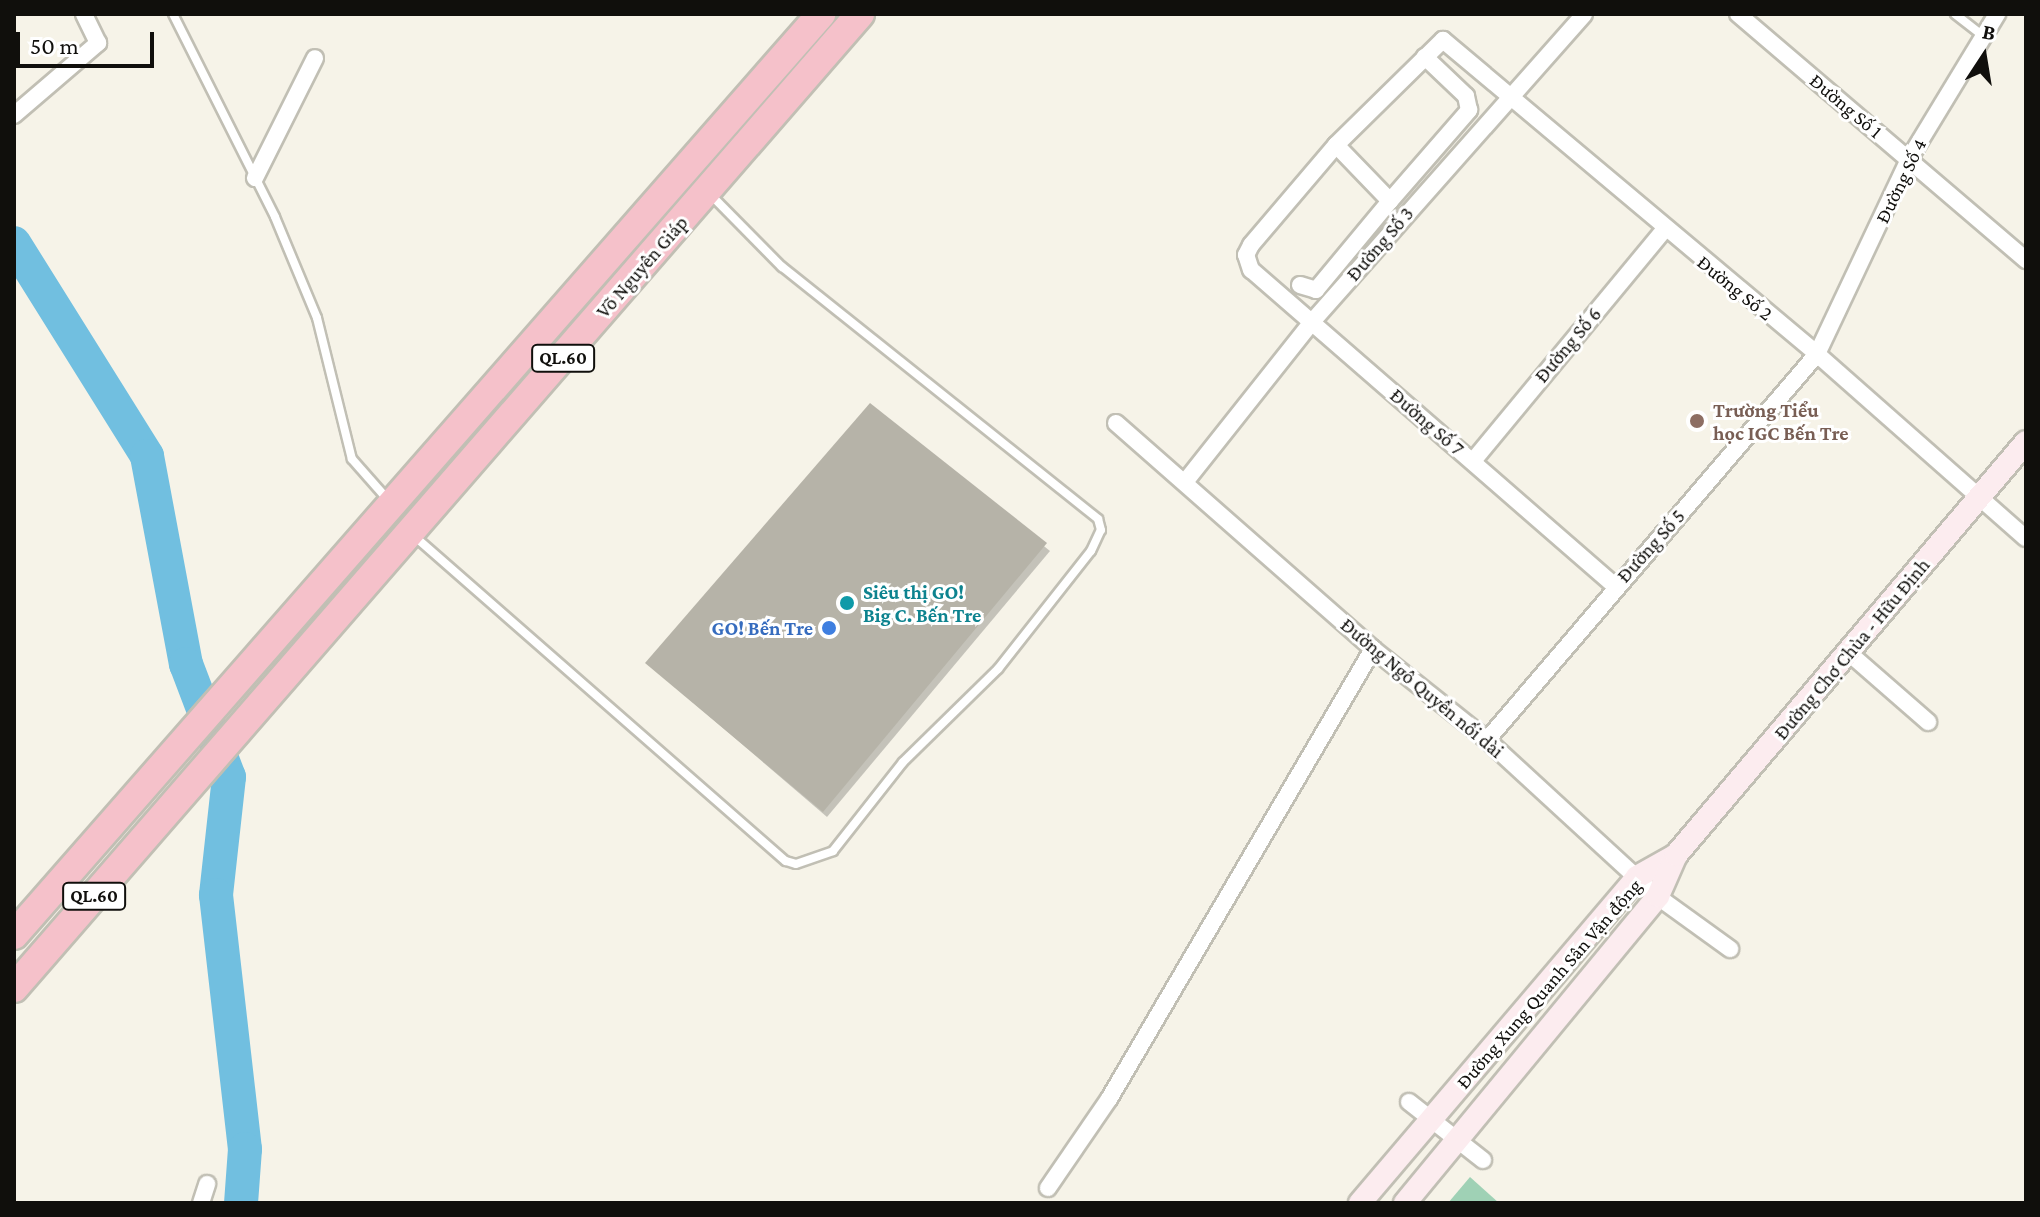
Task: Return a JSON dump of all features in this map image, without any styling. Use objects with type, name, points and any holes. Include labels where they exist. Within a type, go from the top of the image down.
[{"type":"highway","name":"Võ Nguyên Giáp","points":[[14,935],[821,14]]},
{"type":"highway","name":"Võ Nguyên Giáp","points":[[14,988],[860,14]]},
{"type":"street","points":[[14,115],[98,43],[84,14]]},
{"type":"street","name":"Đường Số 3","points":[[1185,482],[1311,323],[1584,14]]},
{"type":"street","name":"Đường Số 1","points":[[1738,14],[2026,260]]},
{"type":"street","name":"Đường Số 4","points":[[1817,354],[1909,159],[1997,14]]},
{"type":"street","name":"Đường Số 2","points":[[1425,57],[1443,40],[1664,230],[1817,354],[2026,538]]},
{"type":"street","points":[[1300,285],[1316,290],[1469,110],[1466,96],[1425,57],[1336,145],[1390,201]]},
{"type":"street","points":[[255,178],[315,58]]},
{"type":"street","name":"Đường Số 7","points":[[1336,145],[1246,255],[1251,270],[1615,586]]},
{"type":"street","name":"Đường Số 6","points":[[1473,461],[1664,230]]},
{"type":"street","name":"Đường Số 5","points":[[1487,740],[1615,586],[1817,354]]},
{"type":"street","name":"Đường Ngô Quyền nối dài","points":[[1116,423],[1373,649],[1487,740],[1658,896],[1730,949]]},
{"type":"street","name":"Đường Chợ Chùa - Hữu Định","points":[[1676,855],[1981,499],[2026,442]]},
{"type":"street","points":[[1048,1188],[1109,1099],[1373,649]]},
{"type":"street","points":[[1849,653],[1928,722]]},
{"type":"street","name":"Đường Xung Quanh Sân Vận động","points":[[1360,1203],[1637,877],[1676,855]]},
{"type":"street","name":"Đường Xung Quanh Sân Vận động","points":[[1405,1203],[1658,896],[1676,855]]},
{"type":"street","points":[[1409,1102],[1483,1160]]},
{"type":"street","points":[[201,1203],[207,1184]]},
{"type":"lane","points":[[173,14],[255,178],[327,345],[352,459],[392,504]]},
{"type":"lane","points":[[1955,14],[1983,36]]},
{"type":"lane","points":[[411,534],[786,861],[816,861],[833,851],[903,762],[998,669],[1091,551],[1101,530],[1092,511],[782,267],[707,191]]},
{"type":"green space","points":[[1470,1177],[1499,1203],[1448,1203]]},
{"type":"building","name":"Siêu thị GO! Big C. Bến Tre","points":[[870,403],[1047,543],[823,812],[645,663]]},
{"type":"waterway","points":[[14,243],[147,456],[186,664],[229,777],[216,895],[245,1149],[241,1203]]},
{"type":"place","name":"Trường Tiểu học IGC Bến Tre","points":[[1697,421]]},
{"type":"place","name":"Siêu thị GO! Big C. Bến Tre","points":[[847,603]]},
{"type":"place","name":"GO! Bến Tre","points":[[829,628]]}]
